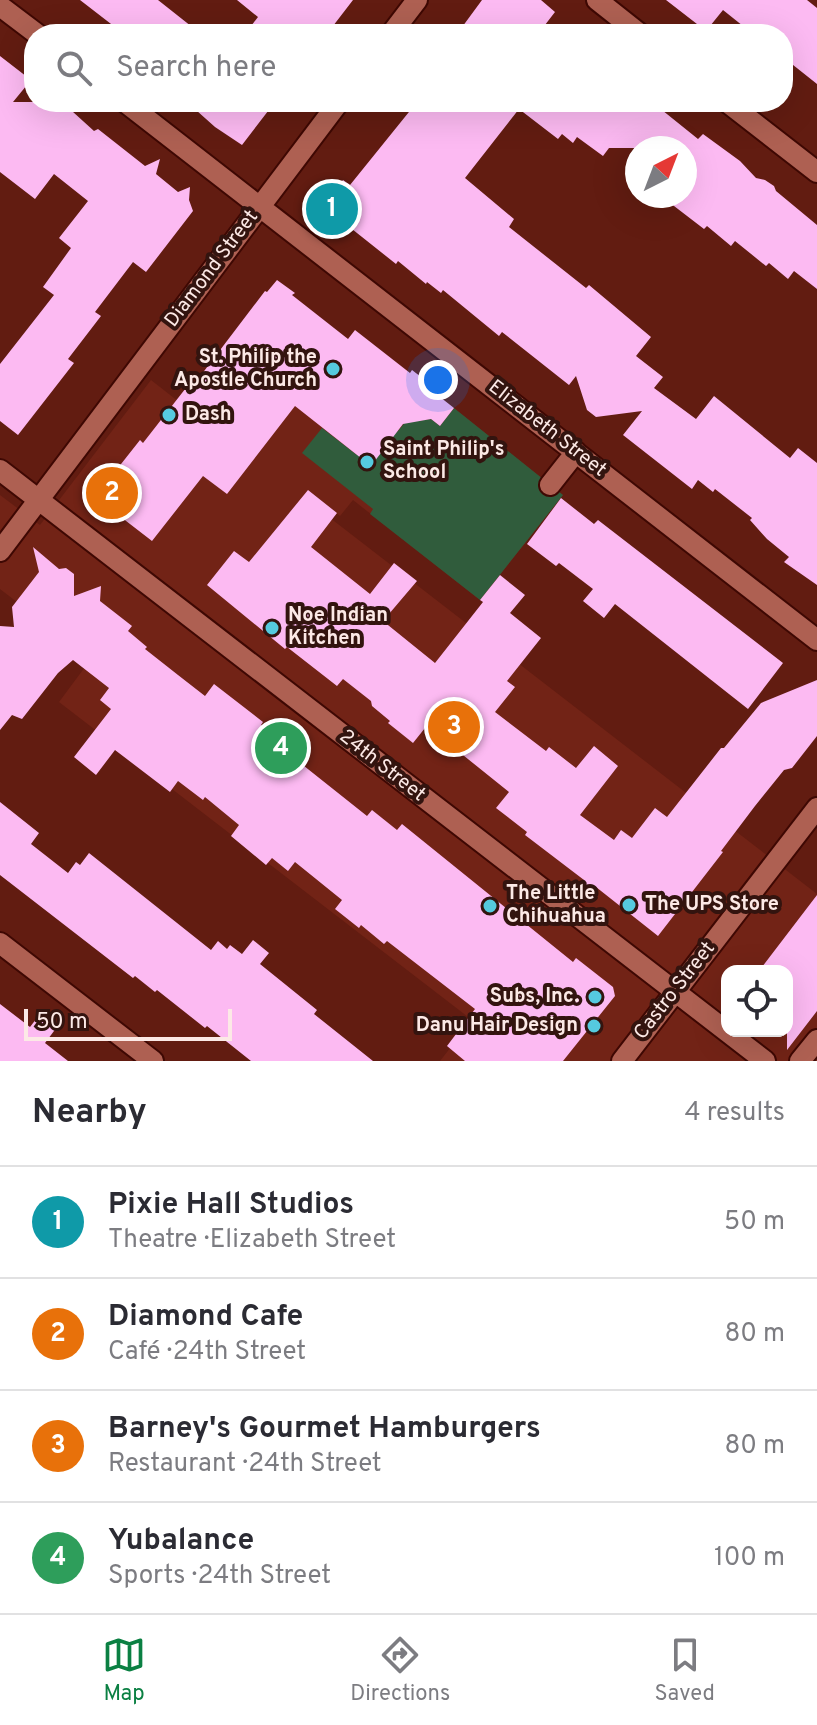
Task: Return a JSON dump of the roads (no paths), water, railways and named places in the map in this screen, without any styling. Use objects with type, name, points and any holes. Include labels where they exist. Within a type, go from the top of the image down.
[{"type":"street","points":[[399,24],[417,0]]},
{"type":"street","points":[[597,0],[627,24]]},
{"type":"street","points":[[0,6],[24,24]]},
{"type":"street","name":"Elizabeth Street","points":[[138,112],[817,640]]},
{"type":"street","name":"Diamond Street","points":[[0,551],[331,112]]},
{"type":"street","points":[[740,112],[817,172]]},
{"type":"street","points":[[550,485],[576,452]]},
{"type":"street","name":"24th Street","points":[[0,470],[765,1061]]},
{"type":"street","name":"Castro Street","points":[[622,1061],[817,808]]},
{"type":"street","points":[[0,943],[153,1061]]},
{"type":"street","points":[[800,1061],[817,1040]]},
{"type":"place","name":"Pixie Hall Studios","points":[[332,209]]},
{"type":"place","name":"St. Philip the Apostle Church","points":[[333,369]]},
{"type":"place","name":"Dash","points":[[169,415]]},
{"type":"place","name":"Saint Philip's School","points":[[367,462]]},
{"type":"place","name":"Diamond Cafe","points":[[112,493]]},
{"type":"place","name":"Noe Indian Kitchen","points":[[272,628]]},
{"type":"place","name":"Barney's Gourmet Hamburgers","points":[[454,727]]},
{"type":"place","name":"Yubalance","points":[[281,748]]},
{"type":"place","name":"The UPS Store","points":[[629,905]]},
{"type":"place","name":"The Little Chihuahua","points":[[490,906]]},
{"type":"place","name":"Subs, Inc.","points":[[595,997]]},
{"type":"place","name":"Danu Hair Design","points":[[594,1026]]}]
